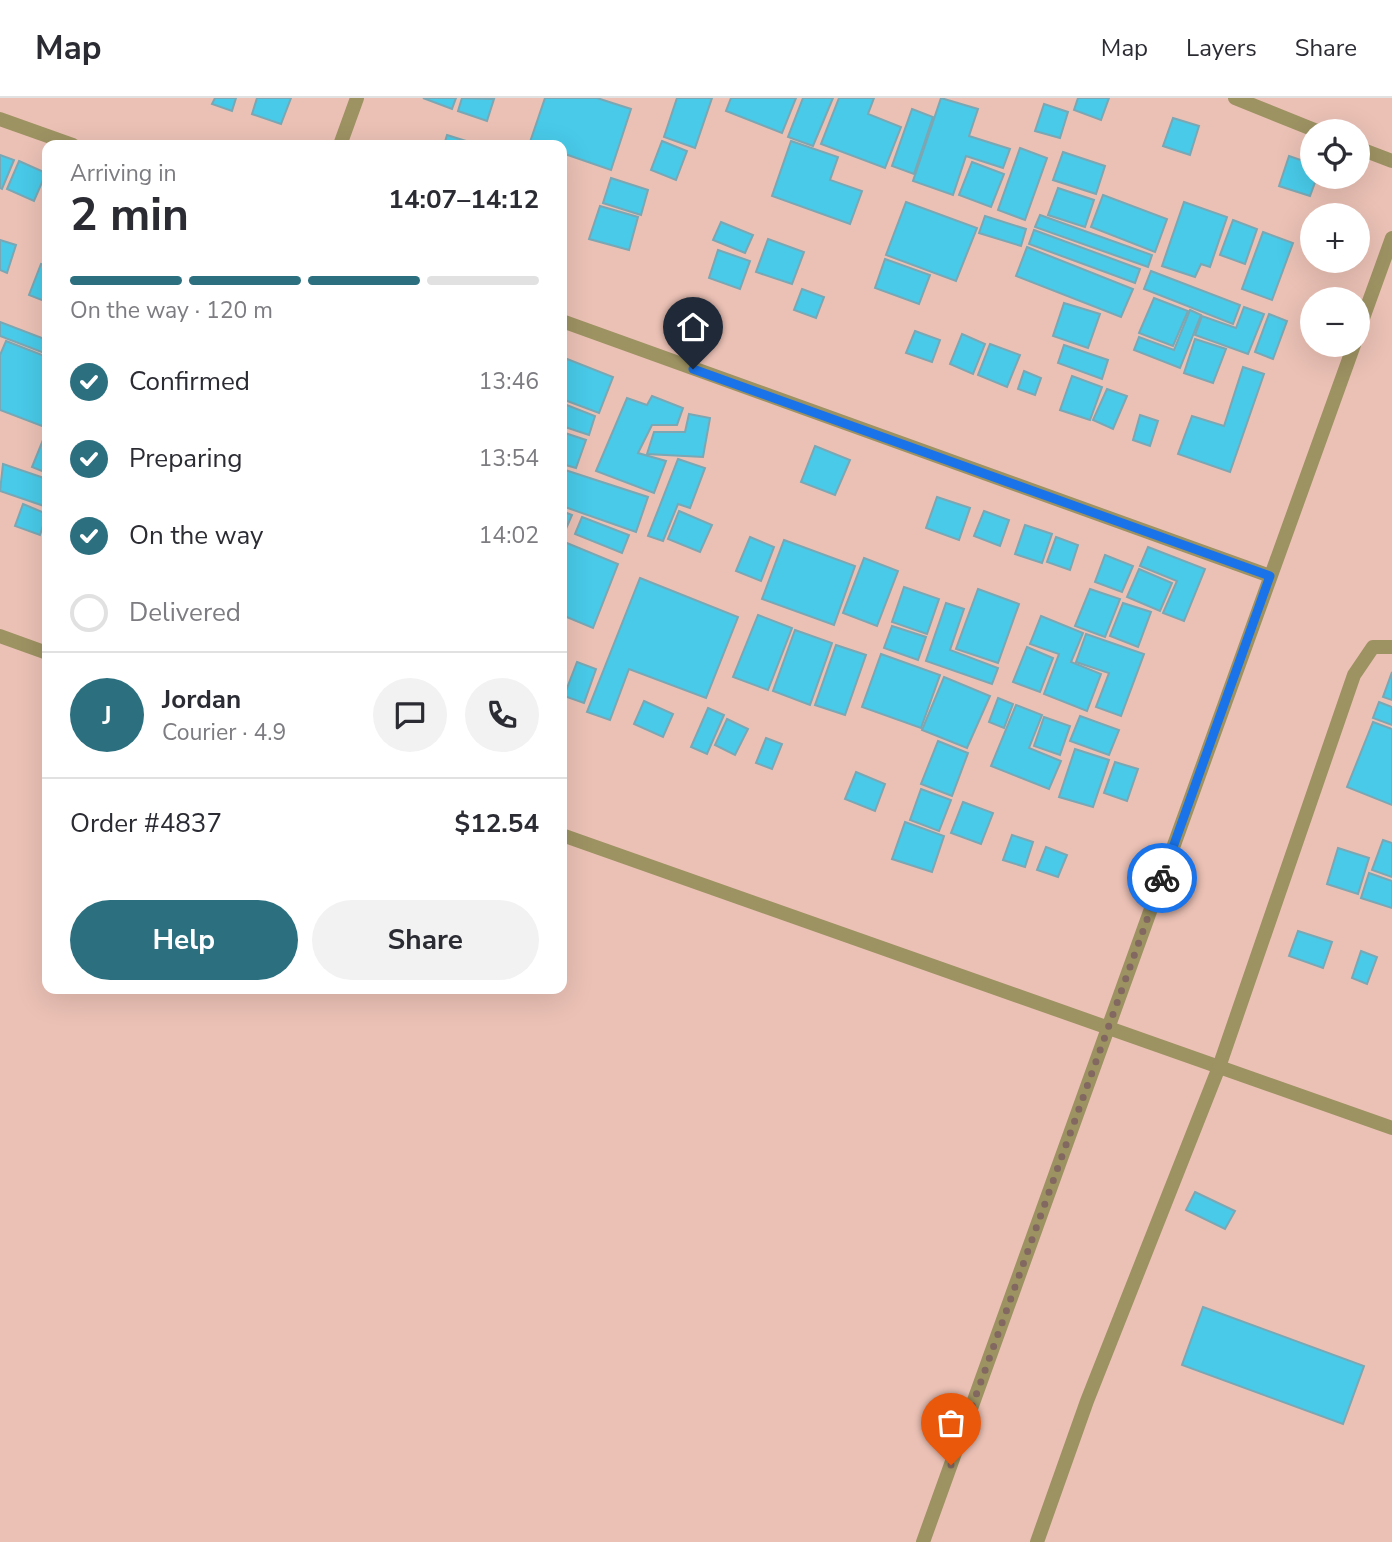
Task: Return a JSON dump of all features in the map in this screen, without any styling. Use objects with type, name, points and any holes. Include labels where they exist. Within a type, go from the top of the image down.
[{"type":"street","points":[[342,140],[357,98]]},
{"type":"street","points":[[1234,98],[1300,124]]},
{"type":"street","points":[[0,119],[59,140]]},
{"type":"street","points":[[1370,153],[1392,161]]},
{"type":"street","points":[[1370,299],[1392,238]]},
{"type":"street","points":[[567,323],[1270,576]]},
{"type":"street","points":[[923,1542],[1349,357]]},
{"type":"street","points":[[0,636],[42,651]]},
{"type":"street","points":[[1037,1542],[1087,1401],[1219,1067],[1354,675],[1373,647],[1392,647]]},
{"type":"street","points":[[567,837],[1392,1128]]},
{"type":"building","points":[[215,98],[236,98],[232,111],[212,104]]},
{"type":"building","points":[[257,98],[291,98],[281,124],[252,114]]},
{"type":"building","points":[[423,98],[456,98],[452,109]]},
{"type":"building","points":[[462,98],[494,99],[487,121],[458,111]]},
{"type":"building","points":[[545,98],[597,98],[631,109],[611,170],[567,155],[567,140],[531,140]]},
{"type":"building","points":[[677,98],[712,98],[695,148],[664,137]]},
{"type":"building","points":[[731,98],[796,98],[782,133],[726,111]]},
{"type":"building","points":[[803,98],[833,98],[813,146],[788,137]]},
{"type":"building","points":[[839,98],[874,98],[868,114],[901,127],[885,168],[821,144]]},
{"type":"building","points":[[941,98],[978,109],[969,136],[1010,149],[1003,168],[966,156],[953,195],[913,181]]},
{"type":"building","points":[[1078,98],[1109,98],[1101,120],[1074,110]]},
{"type":"building","points":[[1044,104],[1068,112],[1060,138],[1035,131]]},
{"type":"building","points":[[912,109],[933,117],[914,174],[892,166]]},
{"type":"building","points":[[1173,118],[1199,126],[1190,155],[1163,146]]},
{"type":"building","points":[[447,135],[463,140],[446,140]]},
{"type":"building","points":[[662,141],[687,151],[676,180],[651,170]]},
{"type":"building","points":[[791,141],[838,157],[830,180],[862,191],[850,224],[772,196]]},
{"type":"building","points":[[1020,148],[1047,158],[1025,220],[998,210]]},
{"type":"building","points":[[1063,152],[1105,166],[1096,194],[1053,180]]},
{"type":"building","points":[[0,155],[14,160],[2,189],[0,188]]},
{"type":"building","points":[[1289,156],[1300,160],[1300,189],[1313,189],[1310,196],[1279,186]]},
{"type":"building","points":[[19,161],[42,171],[42,182],[34,201],[7,189]]},
{"type":"building","points":[[972,162],[1004,174],[991,207],[959,195]]},
{"type":"building","points":[[611,178],[648,190],[641,215],[603,203]]},
{"type":"building","points":[[1058,188],[1094,200],[1085,227],[1048,215]]},
{"type":"building","points":[[1103,195],[1167,219],[1155,252],[1091,227]]},
{"type":"building","points":[[906,202],[977,228],[956,281],[886,255]]},
{"type":"building","points":[[1184,202],[1227,217],[1210,267],[1201,264],[1195,277],[1162,266]]},
{"type":"building","points":[[600,206],[638,217],[629,250],[589,239]]},
{"type":"building","points":[[1040,215],[1152,255],[1148,267],[1035,227]]},
{"type":"building","points":[[985,216],[1026,229],[1021,246],[979,233]]},
{"type":"building","points":[[1233,220],[1257,229],[1245,264],[1220,255]]},
{"type":"building","points":[[721,222],[753,235],[745,253],[713,240]]},
{"type":"building","points":[[1034,230],[1140,269],[1135,283],[1029,244]]},
{"type":"building","points":[[1263,232],[1293,243],[1272,300],[1242,289]]},
{"type":"building","points":[[768,239],[804,252],[792,284],[756,272]]},
{"type":"building","points":[[0,240],[16,245],[7,273],[0,270]]},
{"type":"building","points":[[1027,247],[1133,289],[1121,317],[1016,276]]},
{"type":"building","points":[[718,250],[750,261],[740,289],[709,278]]},
{"type":"building","points":[[885,259],[930,275],[919,304],[875,288]]},
{"type":"building","points":[[41,264],[42,264],[42,300],[29,295]]},
{"type":"building","points":[[1151,271],[1240,305],[1233,324],[1144,289]]},
{"type":"building","points":[[802,289],[824,297],[816,318],[794,310]]},
{"type":"building","points":[[1154,298],[1188,311],[1173,346],[1139,333]]},
{"type":"building","points":[[1064,303],[1100,314],[1088,348],[1053,336]]},
{"type":"building","points":[[1244,307],[1264,314],[1248,354],[1195,335],[1202,316],[1236,328]]},
{"type":"building","points":[[1190,310],[1201,315],[1180,368],[1134,350],[1139,337],[1174,350]]},
{"type":"building","points":[[1269,314],[1287,321],[1273,359],[1255,352]]},
{"type":"building","points":[[0,322],[42,338],[42,352],[0,336]]},
{"type":"building","points":[[915,331],[940,340],[932,362],[906,353]]},
{"type":"building","points":[[962,334],[985,344],[973,374],[950,364]]},
{"type":"building","points":[[1195,339],[1226,349],[1213,383],[1184,373]]},
{"type":"building","points":[[6,341],[42,355],[42,426],[0,410],[0,355]]},
{"type":"building","points":[[990,344],[1020,355],[1007,387],[978,375]]},
{"type":"building","points":[[1064,345],[1108,360],[1102,379],[1058,363]]},
{"type":"building","points":[[567,359],[613,377],[599,413],[567,401]]},
{"type":"building","points":[[1243,367],[1264,374],[1230,472],[1178,454],[1192,416],[1224,426]]},
{"type":"building","points":[[1024,371],[1041,378],[1035,395],[1018,389]]},
{"type":"building","points":[[1072,376],[1102,387],[1090,420],[1060,410]]},
{"type":"building","points":[[1107,389],[1127,396],[1113,429],[1093,420]]},
{"type":"building","points":[[652,396],[683,408],[677,425],[652,425],[638,453],[666,461],[654,493],[596,471],[627,398],[647,405]]},
{"type":"building","points":[[567,405],[595,416],[589,435],[567,428]]},
{"type":"building","points":[[689,414],[710,418],[703,457],[647,454],[654,432],[685,432]]},
{"type":"building","points":[[1140,415],[1158,421],[1150,446],[1133,440]]},
{"type":"building","points":[[567,434],[586,440],[576,468],[567,465]]},
{"type":"building","points":[[42,442],[42,471],[32,467]]},
{"type":"building","points":[[815,446],[850,460],[835,495],[801,482]]},
{"type":"building","points":[[678,459],[705,468],[690,508],[678,504],[663,541],[648,536]]},
{"type":"building","points":[[3,464],[42,477],[42,505],[0,491]]},
{"type":"building","points":[[567,471],[648,497],[636,532],[567,508]]},
{"type":"building","points":[[937,497],[970,508],[959,540],[926,528]]},
{"type":"building","points":[[23,504],[42,512],[40,535],[15,526]]},
{"type":"building","points":[[679,511],[712,525],[700,552],[668,539]]},
{"type":"building","points":[[984,511],[1009,520],[1000,546],[974,536]]},
{"type":"building","points":[[567,513],[572,515],[567,526]]},
{"type":"building","points":[[582,517],[629,535],[622,553],[575,534]]},
{"type":"building","points":[[1025,525],[1052,534],[1042,563],[1015,554]]},
{"type":"building","points":[[750,537],[774,547],[761,581],[736,571]]},
{"type":"building","points":[[1056,537],[1078,545],[1070,570],[1047,562]]},
{"type":"building","points":[[784,540],[855,566],[834,625],[762,599]]},
{"type":"building","points":[[567,543],[618,564],[593,628],[567,617]]},
{"type":"building","points":[[1148,547],[1205,569],[1184,621],[1163,613],[1177,581],[1140,566]]},
{"type":"building","points":[[1105,555],[1133,566],[1122,592],[1095,582]]},
{"type":"building","points":[[864,558],[898,571],[877,626],[843,613]]},
{"type":"building","points":[[1139,569],[1172,583],[1160,611],[1127,597]]},
{"type":"building","points":[[640,578],[738,617],[706,698],[629,669],[610,720],[587,712]]},
{"type":"building","points":[[904,587],[939,599],[927,634],[892,622]]},
{"type":"building","points":[[978,589],[1019,604],[998,663],[956,649]]},
{"type":"building","points":[[1090,589],[1120,599],[1105,637],[1075,626]]},
{"type":"building","points":[[946,603],[964,609],[950,650],[998,668],[992,684],[926,661]]},
{"type":"building","points":[[1123,603],[1151,612],[1138,647],[1110,636]]},
{"type":"building","points":[[758,615],[792,628],[768,690],[733,677]]},
{"type":"building","points":[[1041,616],[1083,633],[1071,662],[1101,674],[1087,711],[1044,694],[1059,654],[1030,644]]},
{"type":"building","points":[[892,626],[926,637],[918,660],[884,648]]},
{"type":"building","points":[[795,630],[832,643],[810,705],[773,691]]},
{"type":"building","points":[[1086,634],[1144,654],[1121,716],[1096,707],[1109,673],[1076,662]]},
{"type":"building","points":[[836,645],[866,655],[845,715],[815,705]]},
{"type":"building","points":[[1027,647],[1053,658],[1040,692],[1013,682]]},
{"type":"building","points":[[881,654],[940,675],[921,728],[862,707]]},
{"type":"building","points":[[577,662],[596,669],[584,703],[567,697],[567,688]]},
{"type":"building","points":[[1392,672],[1392,700],[1383,697]]},
{"type":"building","points":[[944,677],[990,696],[967,748],[922,730]]},
{"type":"building","points":[[998,698],[1013,704],[1004,728],[989,722]]},
{"type":"building","points":[[644,701],[673,714],[663,737],[634,724]]},
{"type":"building","points":[[1379,702],[1392,707],[1392,725],[1373,718]]},
{"type":"building","points":[[1016,705],[1042,715],[1029,748],[1061,761],[1049,789],[991,766]]},
{"type":"building","points":[[708,708],[724,715],[707,754],[691,747]]},
{"type":"building","points":[[1080,716],[1119,730],[1109,755],[1070,741]]},
{"type":"building","points":[[1044,717],[1070,726],[1060,755],[1034,746]]},
{"type":"building","points":[[727,719],[748,729],[735,755],[715,745]]},
{"type":"building","points":[[1373,722],[1392,729],[1392,805],[1347,787]]},
{"type":"building","points":[[766,738],[782,744],[772,769],[756,763]]},
{"type":"building","points":[[938,741],[968,753],[952,796],[921,784]]},
{"type":"building","points":[[1075,749],[1109,760],[1093,807],[1059,797]]},
{"type":"building","points":[[1115,762],[1138,769],[1127,801],[1104,793]]},
{"type":"building","points":[[856,772],[885,784],[875,811],[845,799]]},
{"type":"building","points":[[921,789],[951,800],[939,831],[910,820]]},
{"type":"building","points":[[963,802],[993,813],[981,844],[951,833]]},
{"type":"building","points":[[905,822],[944,836],[932,872],[892,859]]},
{"type":"building","points":[[1012,835],[1033,842],[1025,867],[1003,860]]},
{"type":"building","points":[[1383,840],[1392,843],[1392,877],[1372,870]]},
{"type":"building","points":[[1046,847],[1067,855],[1058,877],[1037,870]]},
{"type":"building","points":[[1338,848],[1369,858],[1358,894],[1327,884]]},
{"type":"building","points":[[1369,873],[1392,881],[1392,908],[1361,898]]},
{"type":"building","points":[[1298,931],[1332,942],[1323,968],[1289,956]]},
{"type":"building","points":[[1361,951],[1377,957],[1367,984],[1352,978]]},
{"type":"building","points":[[1195,1192],[1235,1211],[1225,1229],[1186,1210]]},
{"type":"building","points":[[1203,1307],[1364,1366],[1343,1424],[1182,1365]]},
{"type":"way so far","points":[[951,1465],[1162,878]]},
{"type":"route","points":[[693,369],[1270,576],[1162,878]]}]
